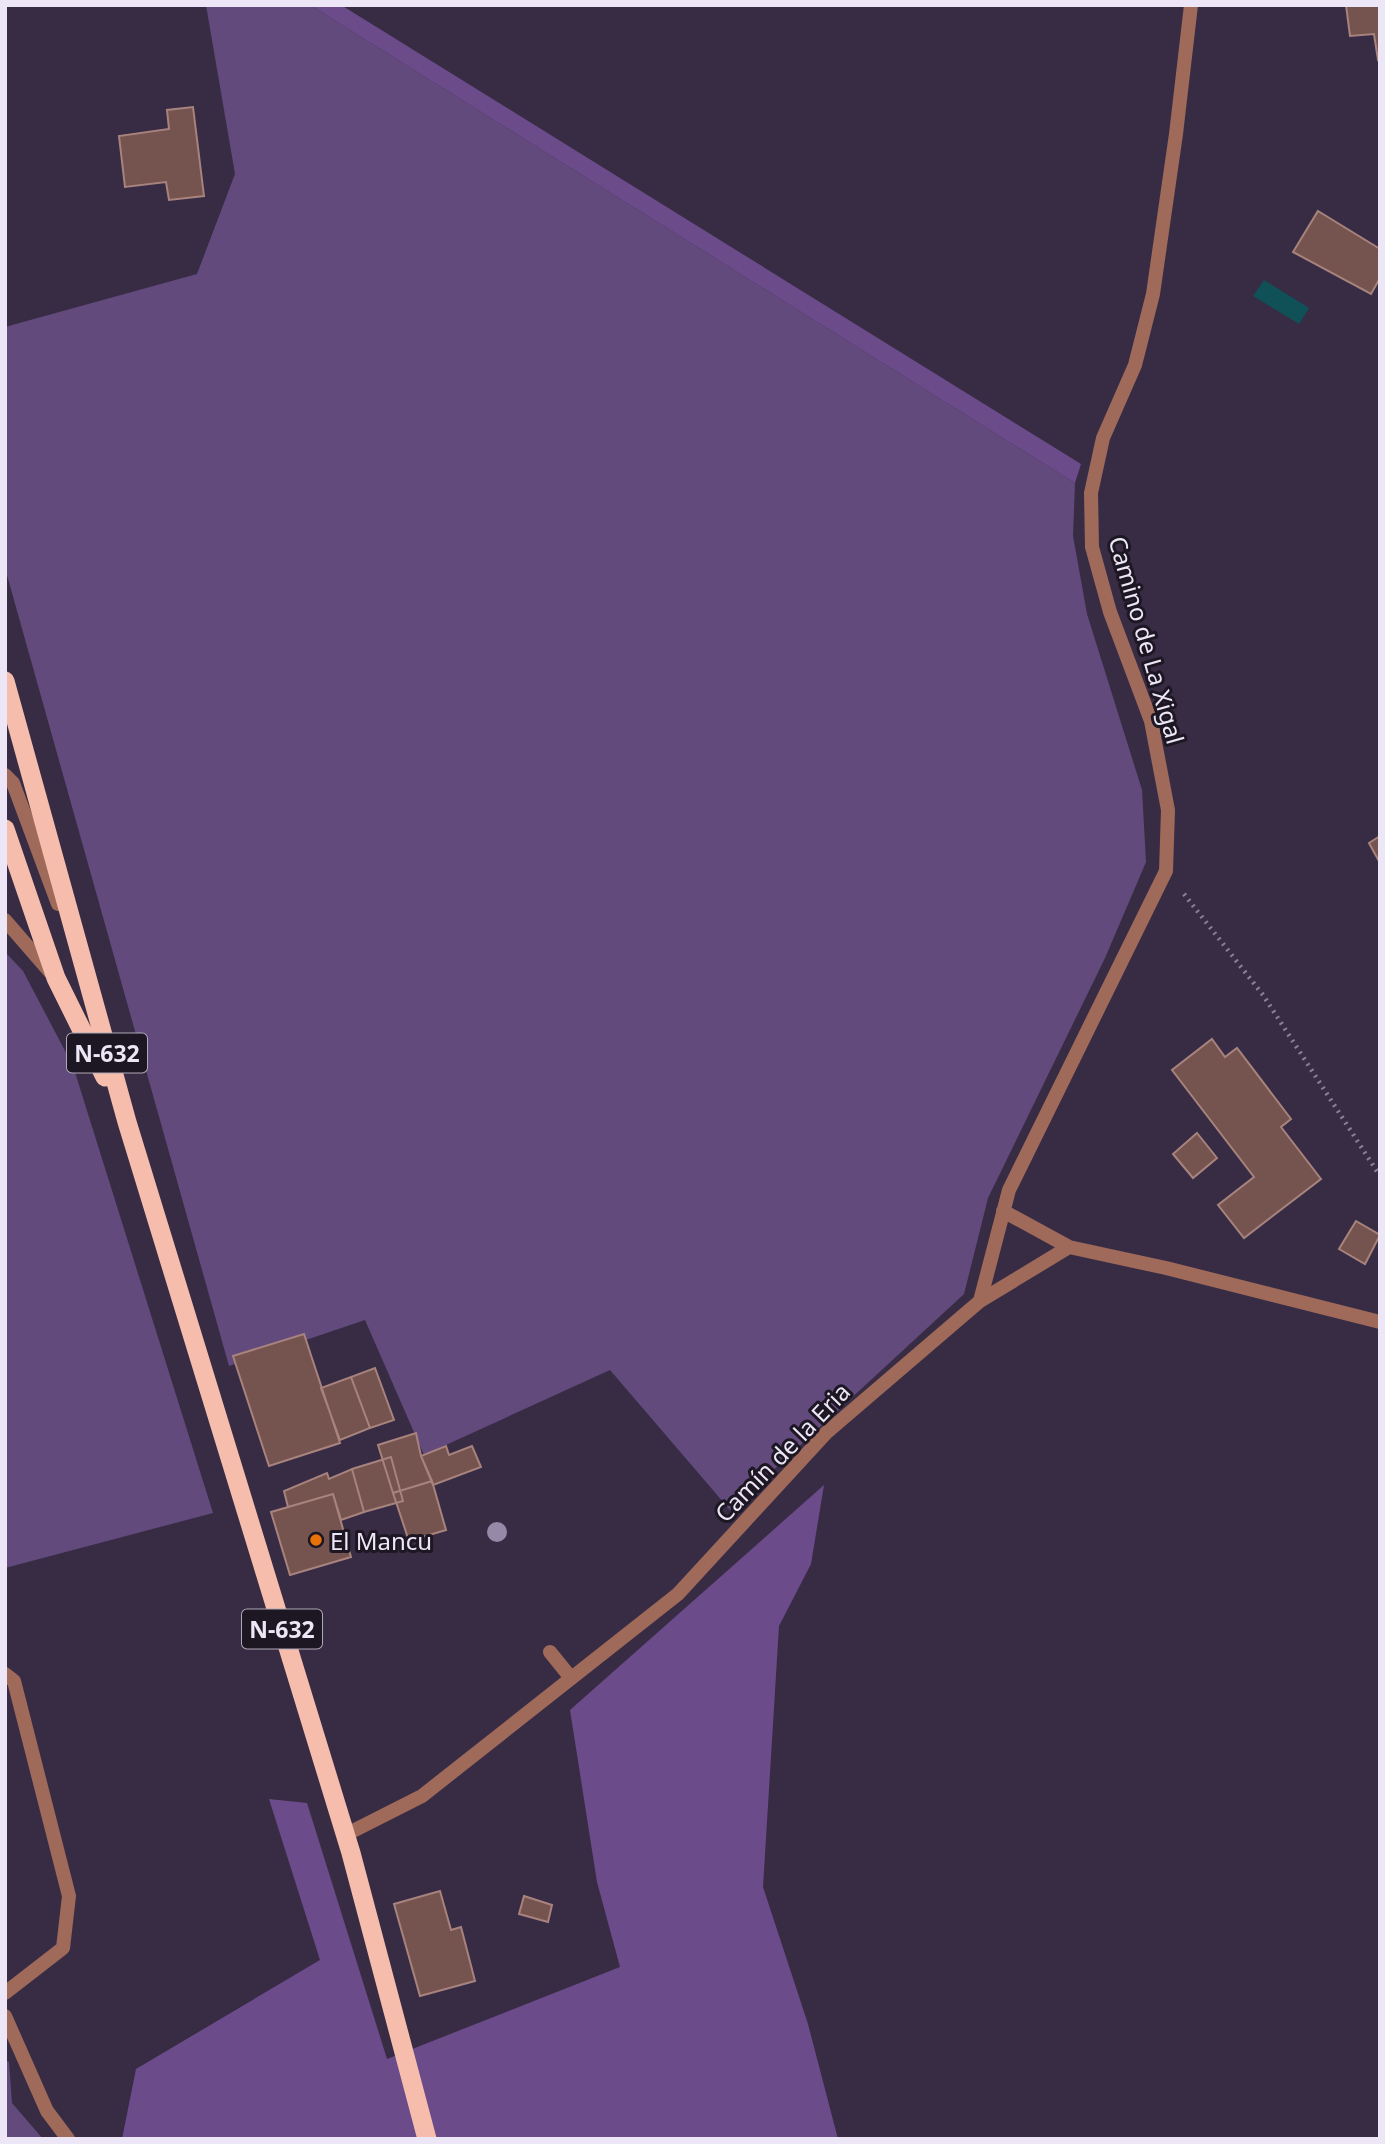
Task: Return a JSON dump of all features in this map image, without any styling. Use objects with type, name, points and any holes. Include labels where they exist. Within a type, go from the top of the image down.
[{"type":"highway","name":"N-632","points":[[5,681],[127,1122],[345,1835],[427,2139]]},
{"type":"highway","points":[[5,830],[56,978],[127,1122]]},
{"type":"street","name":"Camino de La Xigal","points":[[980,1301],[1009,1190],[1166,871],[1168,810],[1151,721],[1110,612],[1092,547],[1091,492],[1103,439],[1135,365],[1153,294],[1191,5]]},
{"type":"street","points":[[5,775],[13,783],[88,984]]},
{"type":"street","points":[[5,920],[56,978]]},
{"type":"street","points":[[1003,1211],[1069,1247],[1166,1268],[1380,1322]]},
{"type":"street","name":"Camín de la Eria","points":[[345,1835],[422,1796],[678,1594],[826,1433],[980,1301],[1069,1247]]},
{"type":"street","points":[[550,1652],[571,1678]]},
{"type":"street","points":[[5,1674],[14,1681],[69,1896],[63,1948],[5,1993]]},
{"type":"street","points":[[5,2016],[47,2111],[68,2139]]},
{"type":"path","points":[[1166,871],[1263,995],[1380,1176]]},
{"type":"shaded area","points":[[206,5],[310,5],[1075,483],[1073,536],[1087,614],[1142,790],[1146,862],[1105,958],[988,1198],[964,1294],[730,1510],[610,1370],[424,1455],[365,1320],[229,1366],[5,568],[5,327],[197,274],[235,174]]},
{"type":"shaded area","points":[[310,5],[341,5],[1081,464],[1075,483]]},
{"type":"shaded area","points":[[1264,280],[1309,308],[1299,324],[1253,296]]},
{"type":"shaded area","points":[[5,952],[23,971],[73,1066],[213,1513],[5,1568]]},
{"type":"shaded area","points":[[824,1485],[811,1564],[779,1626],[763,1887],[808,2024],[838,2139],[122,2139],[136,2069],[320,1960],[269,1799],[307,1803],[387,2059],[620,1967],[597,1882],[570,1710]]},
{"type":"shaded area","points":[[5,2060],[9,2062],[12,2103],[43,2139],[5,2139]]},
{"type":"building","points":[[1346,5],[1380,5],[1380,59],[1378,60],[1374,34],[1350,36]]},
{"type":"building","points":[[193,107],[204,196],[169,200],[166,182],[125,187],[119,136],[169,129],[167,110]]},
{"type":"building","points":[[1318,211],[1380,249],[1380,278],[1371,294],[1293,252]]},
{"type":"building","points":[[1380,836],[1380,863],[1369,843]]},
{"type":"building","points":[[1212,1039],[1225,1057],[1237,1048],[1291,1119],[1281,1127],[1321,1179],[1244,1238],[1218,1205],[1254,1177],[1172,1070]]},
{"type":"building","points":[[1197,1133],[1217,1158],[1193,1178],[1173,1154]]},
{"type":"building","points":[[1356,1221],[1380,1235],[1365,1264],[1339,1249]]},
{"type":"building","points":[[304,1334],[340,1443],[269,1466],[233,1356]]},
{"type":"building","points":[[375,1368],[394,1420],[370,1428],[351,1377]]},
{"type":"building","points":[[351,1377],[370,1428],[340,1440],[321,1388]]},
{"type":"building","points":[[416,1433],[421,1456],[432,1481],[393,1493],[378,1445]]},
{"type":"building","points":[[446,1446],[449,1455],[472,1446],[481,1467],[433,1485],[421,1456]]},
{"type":"building","points":[[391,1457],[403,1501],[364,1512],[352,1469]]},
{"type":"building","points":[[352,1469],[364,1512],[341,1520],[333,1494],[288,1507],[284,1491],[327,1473],[329,1479]]},
{"type":"building","points":[[432,1481],[446,1530],[409,1541],[393,1493]]},
{"type":"building","points":[[333,1494],[351,1557],[290,1575],[271,1512]]},
{"type":"building","points":[[440,1891],[451,1930],[461,1927],[475,1981],[420,1996],[394,1904]]},
{"type":"building","points":[[524,1896],[552,1905],[548,1922],[519,1914]]},
{"type":"place","name":"El Mancu","points":[[316,1540]]}]
